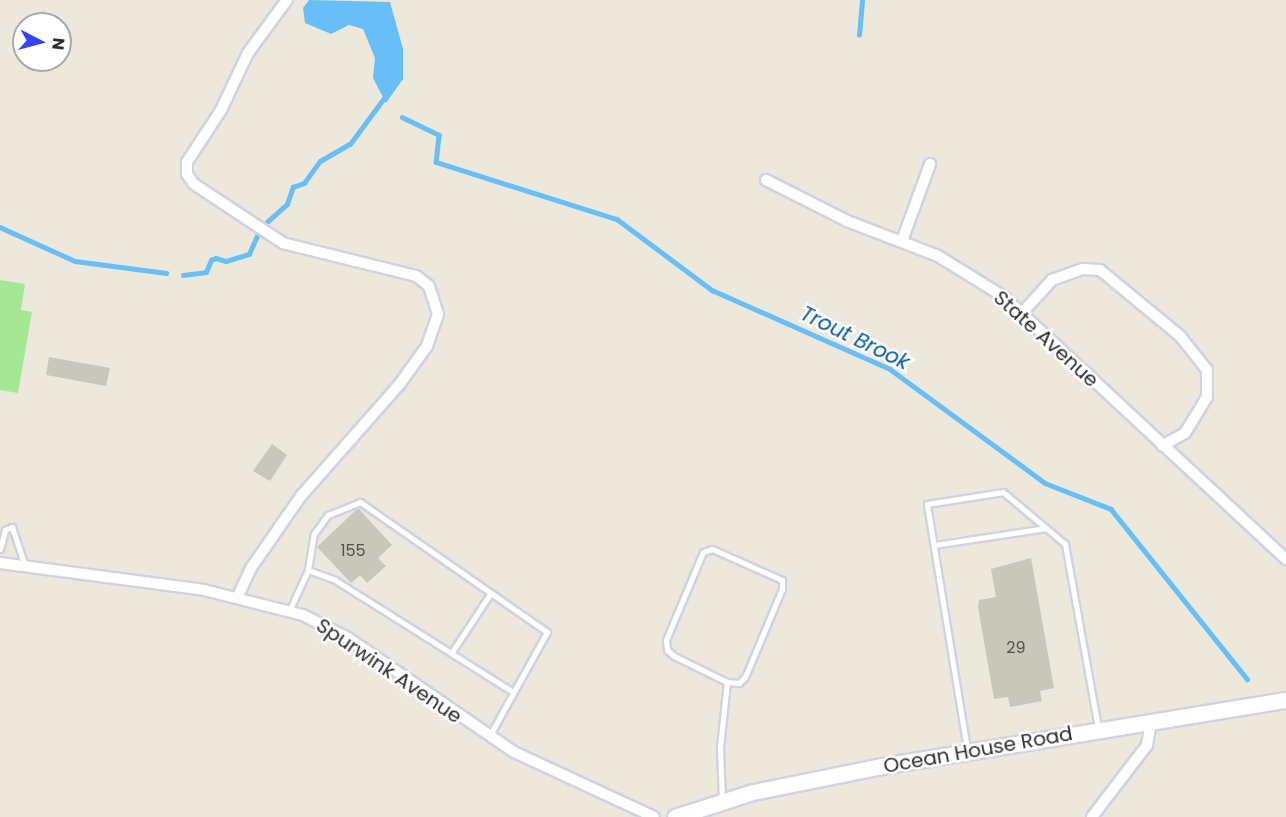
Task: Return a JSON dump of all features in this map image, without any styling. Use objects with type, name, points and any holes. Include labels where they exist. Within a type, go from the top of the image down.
[{"type":"main road","name":"Ocean House Road","points":[[675,817],[722,800],[968,752],[1286,700]]},
{"type":"street","points":[[238,596],[251,568],[301,496],[399,385],[427,346],[438,315],[429,286],[416,276],[283,243],[194,184],[187,174],[187,162],[221,110],[248,53],[287,0]]},
{"type":"street","points":[[902,241],[930,164]]},
{"type":"street","name":"State Avenue","points":[[766,180],[847,221],[902,241],[966,271],[1022,313],[1162,446],[1286,559]]},
{"type":"street","points":[[1022,313],[1052,280],[1083,269],[1100,270],[1180,336],[1207,370],[1207,397],[1185,433],[1162,446]]},
{"type":"street","name":"Spurwink Avenue","points":[[0,563],[238,596],[289,611],[348,638],[489,737],[585,788],[654,817]]},
{"type":"street","points":[[1092,817],[1147,745],[1151,722]]},
{"type":"lane","points":[[968,752],[927,504],[992,493],[1003,492],[1065,544],[1098,730]]},
{"type":"lane","points":[[289,611],[308,570],[314,534],[328,514],[360,502],[547,632],[489,737]]},
{"type":"lane","points":[[0,549],[5,530],[12,527],[25,566]]},
{"type":"lane","points":[[934,545],[1046,528]]},
{"type":"lane","points":[[712,549],[782,580],[782,589],[745,677],[739,683],[727,682],[674,656],[667,650],[666,640],[703,552],[712,549]]},
{"type":"lane","points":[[308,570],[335,580],[513,692]]},
{"type":"lane","points":[[452,652],[490,594]]},
{"type":"lane","points":[[722,800],[720,747],[727,682]]},
{"type":"green space","points":[[0,280],[25,284],[21,310],[32,312],[18,393],[0,390]]},
{"type":"water","points":[[309,0],[390,2],[403,49],[403,79],[386,103],[373,78],[375,58],[363,29],[349,25],[331,34],[305,23],[303,8]]},
{"type":"building","points":[[49,357],[110,368],[106,386],[46,375]]},
{"type":"building","points":[[272,444],[287,455],[270,481],[253,471]]},
{"type":"building","points":[[358,508],[392,545],[378,558],[386,566],[367,583],[360,575],[351,583],[317,547]]},
{"type":"building","points":[[1031,558],[1054,688],[1040,691],[1042,701],[1010,707],[1008,697],[994,699],[978,607],[979,600],[996,597],[991,569]]},
{"type":"waterway","points":[[859,35],[862,0]]},
{"type":"waterway","points":[[267,222],[287,204],[293,187],[304,183],[320,161],[350,144],[384,98]]},
{"type":"waterway","name":"Trout Brook","points":[[402,117],[439,135],[436,162],[617,219],[712,290],[890,369],[1045,483],[1111,509],[1247,679]]},
{"type":"waterway","points":[[0,227],[75,261],[166,273]]},
{"type":"waterway","points":[[183,275],[206,272],[211,260],[216,258],[226,261],[249,254],[257,236]]}]
